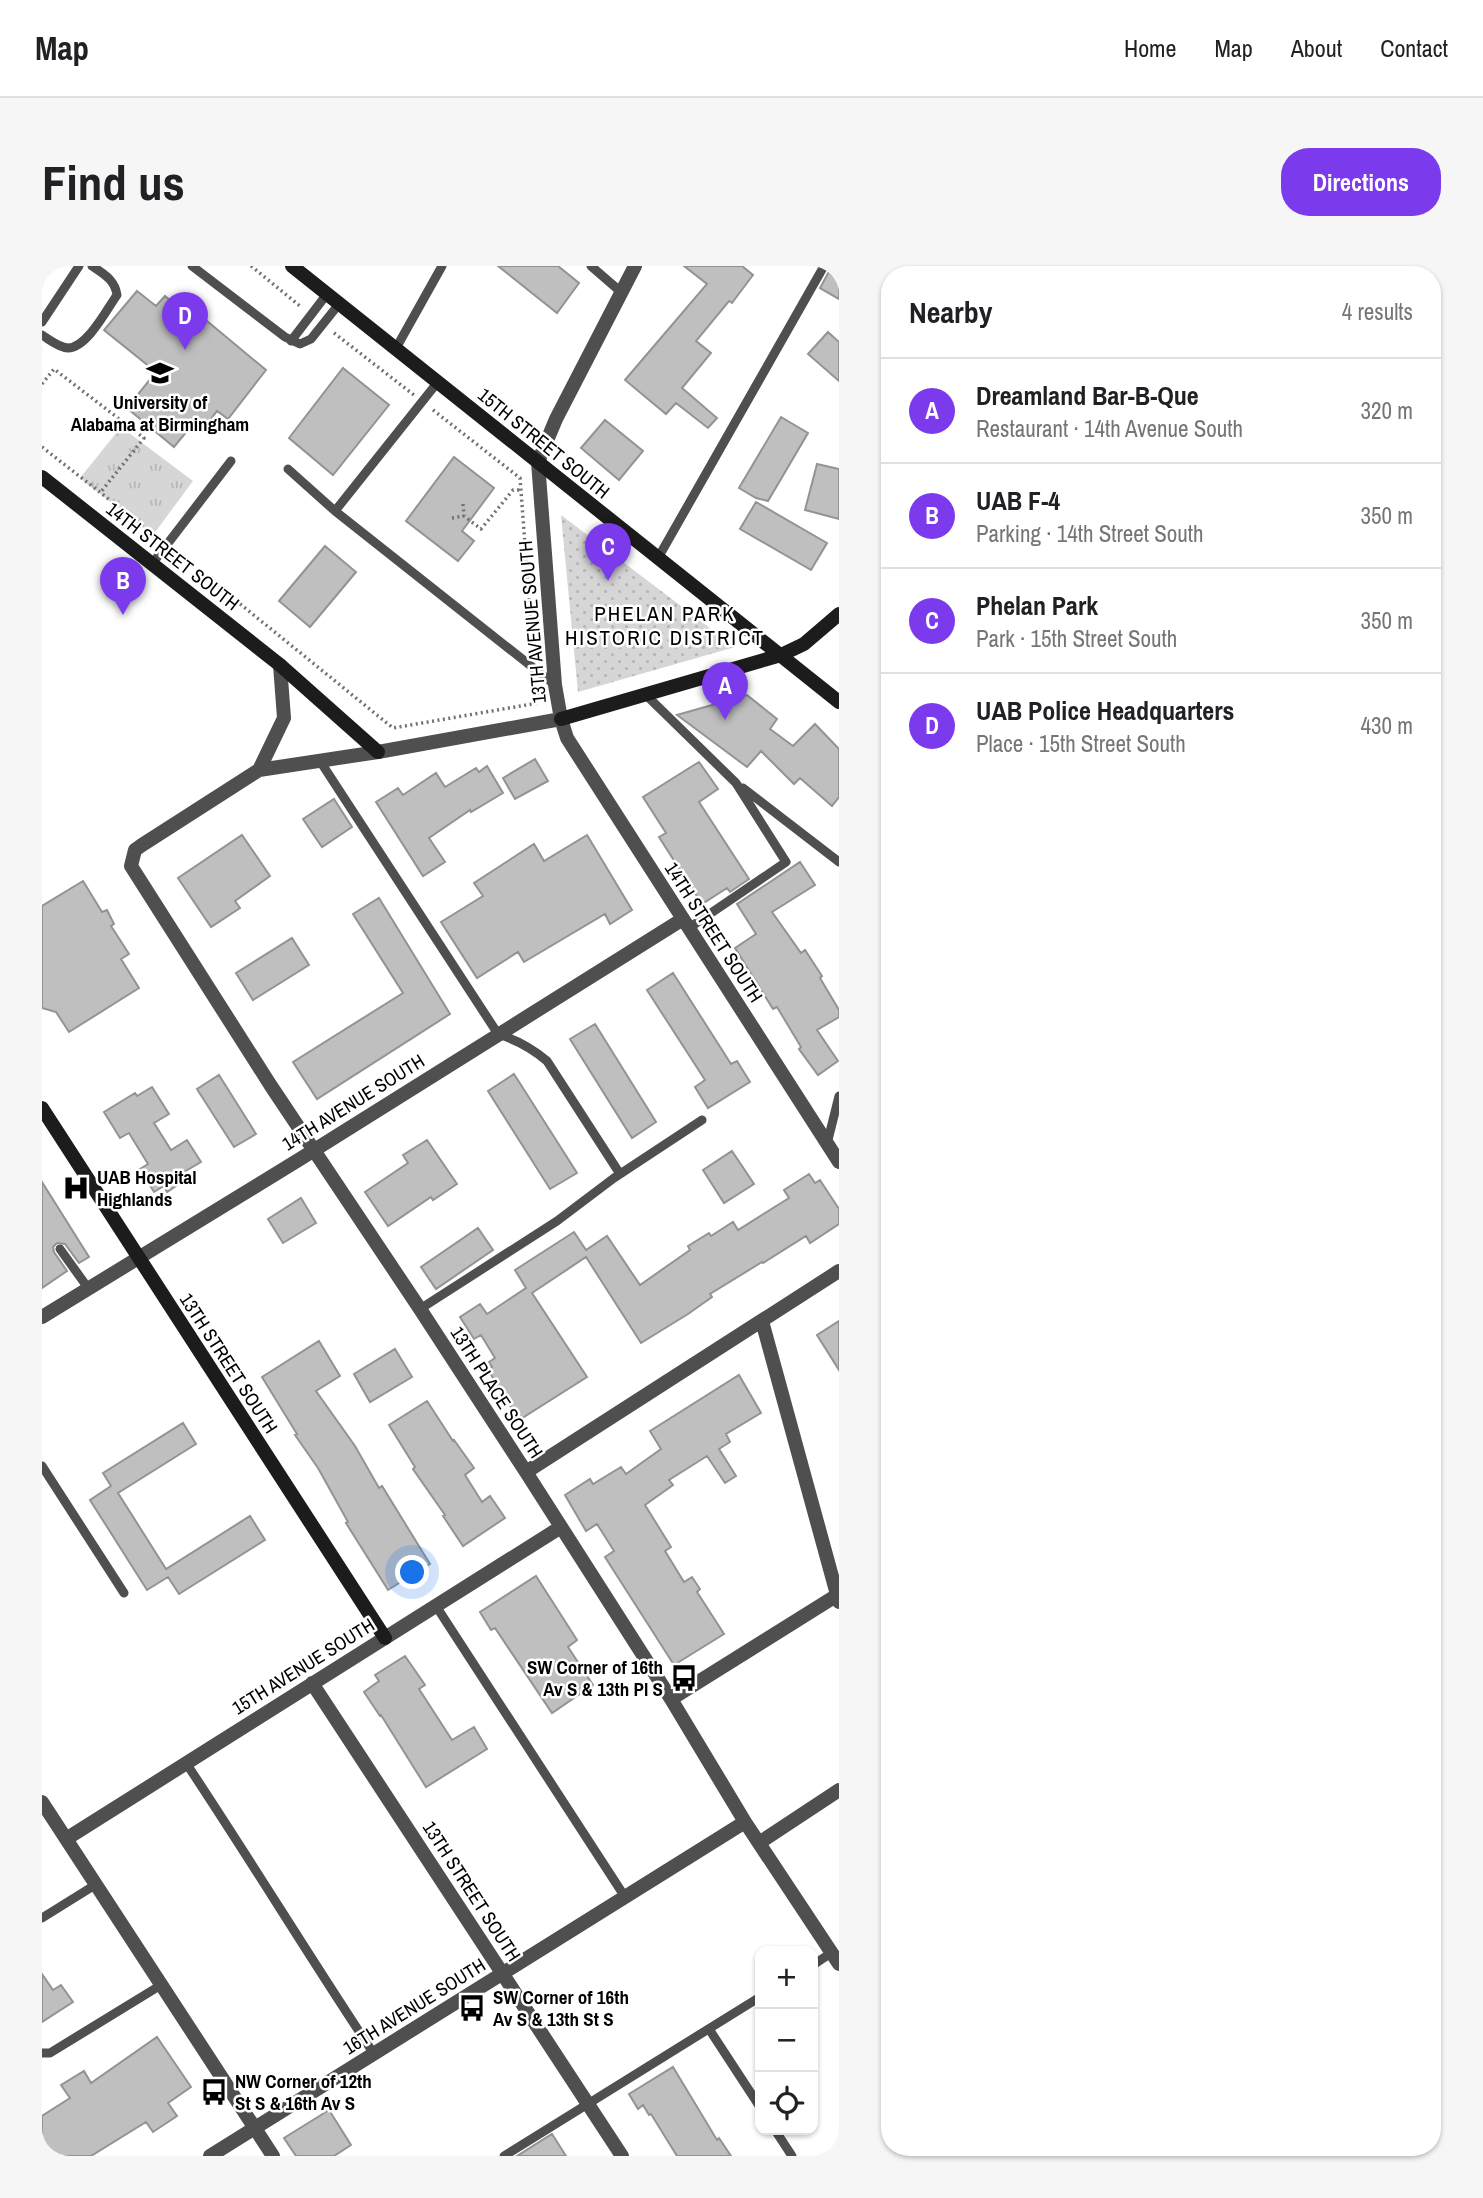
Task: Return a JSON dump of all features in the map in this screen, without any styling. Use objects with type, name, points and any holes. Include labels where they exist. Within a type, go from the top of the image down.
[{"type":"street","name":"15TH STREET SOUTH","points":[[292,266],[839,702]]},
{"type":"street","name":"13TH AVENUE SOUTH","points":[[142,845],[259,770],[561,719],[555,685],[538,462],[556,419],[635,266]]},
{"type":"street","name":"14TH STREET SOUTH","points":[[42,477],[280,665],[378,752]]},
{"type":"street","points":[[561,719],[781,655],[804,644],[839,614]]},
{"type":"street","points":[[259,770],[284,719],[280,665]]},
{"type":"street","name":"14TH STREET SOUTH","points":[[561,719],[567,738],[839,1163]]},
{"type":"street","name":"13TH PLACE SOUTH","points":[[142,845],[135,850],[132,857],[131,866],[135,874],[526,1472],[835,1959]]},
{"type":"street","name":"14TH AVENUE SOUTH","points":[[42,1317],[498,1034],[686,923]]},
{"type":"street","name":"13TH STREET SOUTH","points":[[42,1108],[385,1638]]},
{"type":"street","points":[[526,1472],[839,1271]]},
{"type":"street","points":[[671,1699],[838,1597],[762,1321]]},
{"type":"street","name":"15TH AVENUE SOUTH","points":[[66,1839],[561,1527]]},
{"type":"street","name":"13TH STREET SOUTH","points":[[312,1683],[622,2156]]},
{"type":"street","points":[[759,1843],[839,1790]]},
{"type":"street","points":[[42,1802],[273,2156]]},
{"type":"street","name":"16TH AVENUE SOUTH","points":[[210,2156],[746,1822]]},
{"type":"lane","points":[[42,322],[79,266]]},
{"type":"lane","points":[[42,335],[57,345],[69,348],[83,343],[117,295],[116,286],[108,276],[92,266]]},
{"type":"lane","points":[[192,266],[291,341],[300,344],[311,340],[323,324],[333,299]]},
{"type":"lane","points":[[395,349],[442,266]]},
{"type":"lane","points":[[590,266],[621,292]]},
{"type":"lane","points":[[658,558],[824,266]]},
{"type":"lane","points":[[291,341],[311,315],[333,299]]},
{"type":"lane","points":[[335,511],[437,383]]},
{"type":"lane","points":[[152,564],[231,461]]},
{"type":"lane","points":[[288,469],[335,511],[555,685]]},
{"type":"lane","points":[[646,695],[736,783],[839,862]]},
{"type":"lane","points":[[320,761],[498,1034],[519,1041],[547,1061],[620,1174]]},
{"type":"lane","points":[[686,923],[786,862],[736,783]]},
{"type":"lane","points":[[827,1144],[839,1096]]},
{"type":"lane","points":[[420,1309],[557,1221],[620,1174],[702,1120]]},
{"type":"lane","points":[[60,1249],[88,1288]]},
{"type":"lane","points":[[42,1466],[124,1593]]},
{"type":"lane","points":[[436,1606],[625,1897]]},
{"type":"lane","points":[[187,1763],[374,2054]]},
{"type":"lane","points":[[42,1918],[95,1885]]},
{"type":"lane","points":[[818,1964],[835,1959]]},
{"type":"lane","points":[[42,2053],[50,2053],[161,1985]]},
{"type":"lane","points":[[504,2156],[755,2000]]},
{"type":"lane","points":[[709,2029],[755,2100]]},
{"type":"lane","points":[[778,2135],[792,2156]]},
{"type":"path","points":[[251,266],[311,315]]},
{"type":"path","points":[[42,447],[393,728],[538,703],[520,478],[323,324]]},
{"type":"path","points":[[42,384],[54,369],[144,438],[100,493]]},
{"type":"path","points":[[452,518],[464,516],[481,529],[513,490],[521,490]]},
{"type":"path","points":[[463,504],[464,516]]},
{"type":"green space","points":[[121,427],[193,481],[153,535],[80,478]]},
{"type":"green space","points":[[561,515],[735,647],[578,692]]},
{"type":"building","points":[[498,266],[558,266],[579,283],[557,313]]},
{"type":"building","points":[[684,266],[742,266],[753,275],[732,303],[729,301],[696,341],[711,353],[682,388],[717,418],[708,428],[676,403],[666,414],[625,380],[707,284]]},
{"type":"building","points":[[832,266],[839,266],[839,299],[820,288]]},
{"type":"building","points":[[137,291],[156,306],[165,296],[196,323],[201,316],[266,370],[228,419],[217,411],[205,427],[196,420],[174,447],[127,408],[156,372],[104,330]]},
{"type":"building","points":[[828,332],[839,342],[839,381],[808,354]]},
{"type":"building","points":[[343,368],[389,405],[333,475],[289,438]]},
{"type":"building","points":[[781,417],[808,433],[768,501],[756,498],[739,488]]},
{"type":"building","points":[[605,420],[643,451],[619,480],[581,448]]},
{"type":"building","points":[[454,457],[494,488],[462,531],[474,541],[458,561],[406,521]]},
{"type":"building","points":[[817,464],[839,469],[839,519],[805,510]]},
{"type":"building","points":[[756,502],[827,543],[811,570],[740,529]]},
{"type":"building","points":[[325,546],[356,572],[310,627],[279,601]]},
{"type":"building","points":[[747,695],[777,719],[770,729],[793,746],[815,724],[839,749],[839,797],[832,806],[800,778],[794,784],[761,751],[747,767],[677,715]]},
{"type":"building","points":[[535,759],[548,781],[515,799],[503,778]]},
{"type":"building","points":[[699,762],[718,789],[699,802],[749,879],[730,892],[727,888],[702,904],[659,837],[666,833],[643,797]]},
{"type":"building","points":[[487,766],[503,793],[471,812],[470,810],[429,838],[445,862],[423,876],[376,802],[398,788],[403,795],[436,773],[445,787],[476,768],[479,772]]},
{"type":"building","points":[[334,799],[352,827],[322,847],[303,819]]},
{"type":"building","points":[[242,835],[270,876],[235,901],[240,908],[211,927],[178,878]]},
{"type":"building","points":[[587,835],[632,910],[610,924],[605,914],[524,962],[518,952],[477,978],[441,922],[483,896],[474,883],[534,844],[544,861]]},
{"type":"building","points":[[800,862],[815,885],[772,912],[801,953],[805,950],[839,1010],[839,1017],[817,1030],[838,1061],[818,1075],[799,1049],[801,1047],[777,1007],[773,1009],[735,948],[756,934],[737,904]]},
{"type":"building","points":[[83,881],[102,912],[107,910],[114,924],[111,926],[129,954],[121,959],[139,988],[69,1032],[56,1012],[42,1008],[42,906]]},
{"type":"building","points":[[379,898],[450,1014],[317,1099],[293,1062],[403,993],[353,914]]},
{"type":"building","points":[[292,938],[309,965],[253,1000],[236,973]]},
{"type":"building","points":[[673,973],[731,1064],[737,1061],[750,1082],[708,1108],[695,1087],[705,1080],[647,990]]},
{"type":"building","points":[[595,1024],[656,1122],[632,1138],[570,1039]]},
{"type":"building","points":[[514,1074],[577,1173],[550,1189],[488,1091]]},
{"type":"building","points":[[219,1075],[256,1134],[234,1147],[197,1089]]},
{"type":"building","points":[[152,1087],[169,1114],[154,1123],[171,1150],[187,1140],[201,1162],[184,1172],[188,1178],[167,1192],[164,1186],[154,1192],[140,1169],[148,1164],[129,1133],[120,1138],[104,1112],[135,1093],[137,1096]]},
{"type":"building","points":[[427,1140],[457,1184],[433,1200],[431,1197],[388,1226],[365,1192],[408,1163],[403,1155]]},
{"type":"building","points":[[732,1151],[754,1184],[724,1203],[703,1170]]},
{"type":"building","points":[[809,1174],[815,1183],[820,1180],[839,1209],[839,1224],[810,1243],[806,1236],[762,1262],[710,1294],[712,1297],[641,1343],[586,1257],[532,1293],[587,1377],[519,1420],[488,1370],[492,1367],[489,1362],[495,1358],[481,1335],[474,1339],[460,1317],[480,1304],[487,1314],[526,1288],[515,1270],[574,1232],[586,1250],[607,1236],[640,1285],[690,1250],[688,1246],[709,1233],[711,1236],[733,1222],[738,1230],[789,1198],[784,1190]]},
{"type":"building","points":[[42,1182],[89,1257],[79,1263],[65,1244],[57,1243],[53,1247],[54,1252],[67,1271],[42,1288]]},
{"type":"building","points":[[301,1198],[316,1223],[283,1243],[268,1219]]},
{"type":"building","points":[[478,1228],[493,1250],[436,1289],[421,1267]]},
{"type":"building","points":[[839,1321],[839,1370],[817,1335]]},
{"type":"building","points":[[319,1341],[340,1376],[316,1391],[355,1446],[379,1488],[382,1486],[430,1564],[388,1590],[262,1377]]},
{"type":"building","points":[[395,1349],[412,1377],[370,1402],[354,1374]]},
{"type":"building","points":[[739,1375],[761,1413],[726,1434],[730,1442],[719,1449],[736,1476],[725,1483],[707,1456],[669,1480],[673,1485],[645,1505],[671,1547],[665,1551],[684,1582],[692,1577],[700,1589],[697,1592],[724,1634],[674,1665],[605,1557],[614,1551],[597,1524],[586,1531],[565,1495],[590,1479],[593,1484],[621,1467],[626,1474],[661,1449],[650,1431]]},
{"type":"building","points":[[427,1401],[474,1468],[465,1475],[482,1502],[490,1496],[505,1518],[463,1546],[413,1469],[415,1467],[389,1425]]},
{"type":"building","points":[[183,1423],[196,1444],[118,1493],[166,1569],[250,1516],[265,1540],[179,1594],[168,1577],[147,1590],[90,1500],[111,1486],[103,1473]]},
{"type":"building","points":[[536,1576],[577,1640],[568,1647],[593,1685],[552,1713],[495,1628],[491,1630],[480,1612]]},
{"type":"building","points":[[405,1656],[425,1685],[419,1689],[452,1740],[474,1727],[487,1749],[426,1787],[364,1692],[379,1681],[375,1675]]},
{"type":"building","points":[[42,1974],[53,1990],[61,1985],[73,2002],[42,2022]]},
{"type":"building","points":[[157,2037],[191,2087],[168,2103],[177,2116],[153,2132],[146,2122],[91,2156],[42,2156],[42,2116],[70,2098],[61,2085],[84,2071],[91,2083]]},
{"type":"building","points":[[673,2067],[717,2140],[719,2138],[731,2156],[677,2156],[651,2114],[649,2115],[643,2105],[638,2109],[629,2094]]},
{"type":"building","points":[[329,2110],[351,2145],[334,2156],[296,2156],[284,2138]]},
{"type":"building","points":[[552,2134],[566,2156],[517,2156]]},
{"type":"place","name":"UAB Police Headquarters","points":[[185,350]]},
{"type":"place","name":"University of Alabama at Birmingham","points":[[160,373]]},
{"type":"place","name":"Phelan Park","points":[[608,581]]},
{"type":"place","name":"UAB F-4","points":[[123,615]]},
{"type":"place","name":"Dreamland Bar-B-Que","points":[[725,720]]},
{"type":"place","name":"UAB Hospital Highlands","points":[[76,1188]]},
{"type":"place","name":"SW Corner of 16th Av S & 13th Pl S","points":[[684,1678]]},
{"type":"place","name":"SW Corner of 16th Av S & 13th St S","points":[[472,2008]]},
{"type":"place","name":"NW Corner of 12th St S & 16th Av S","points":[[214,2092]]},
{"type":"district","name":"PHELAN PARK HISTORIC DISTRICT","points":[[665,626]]}]
